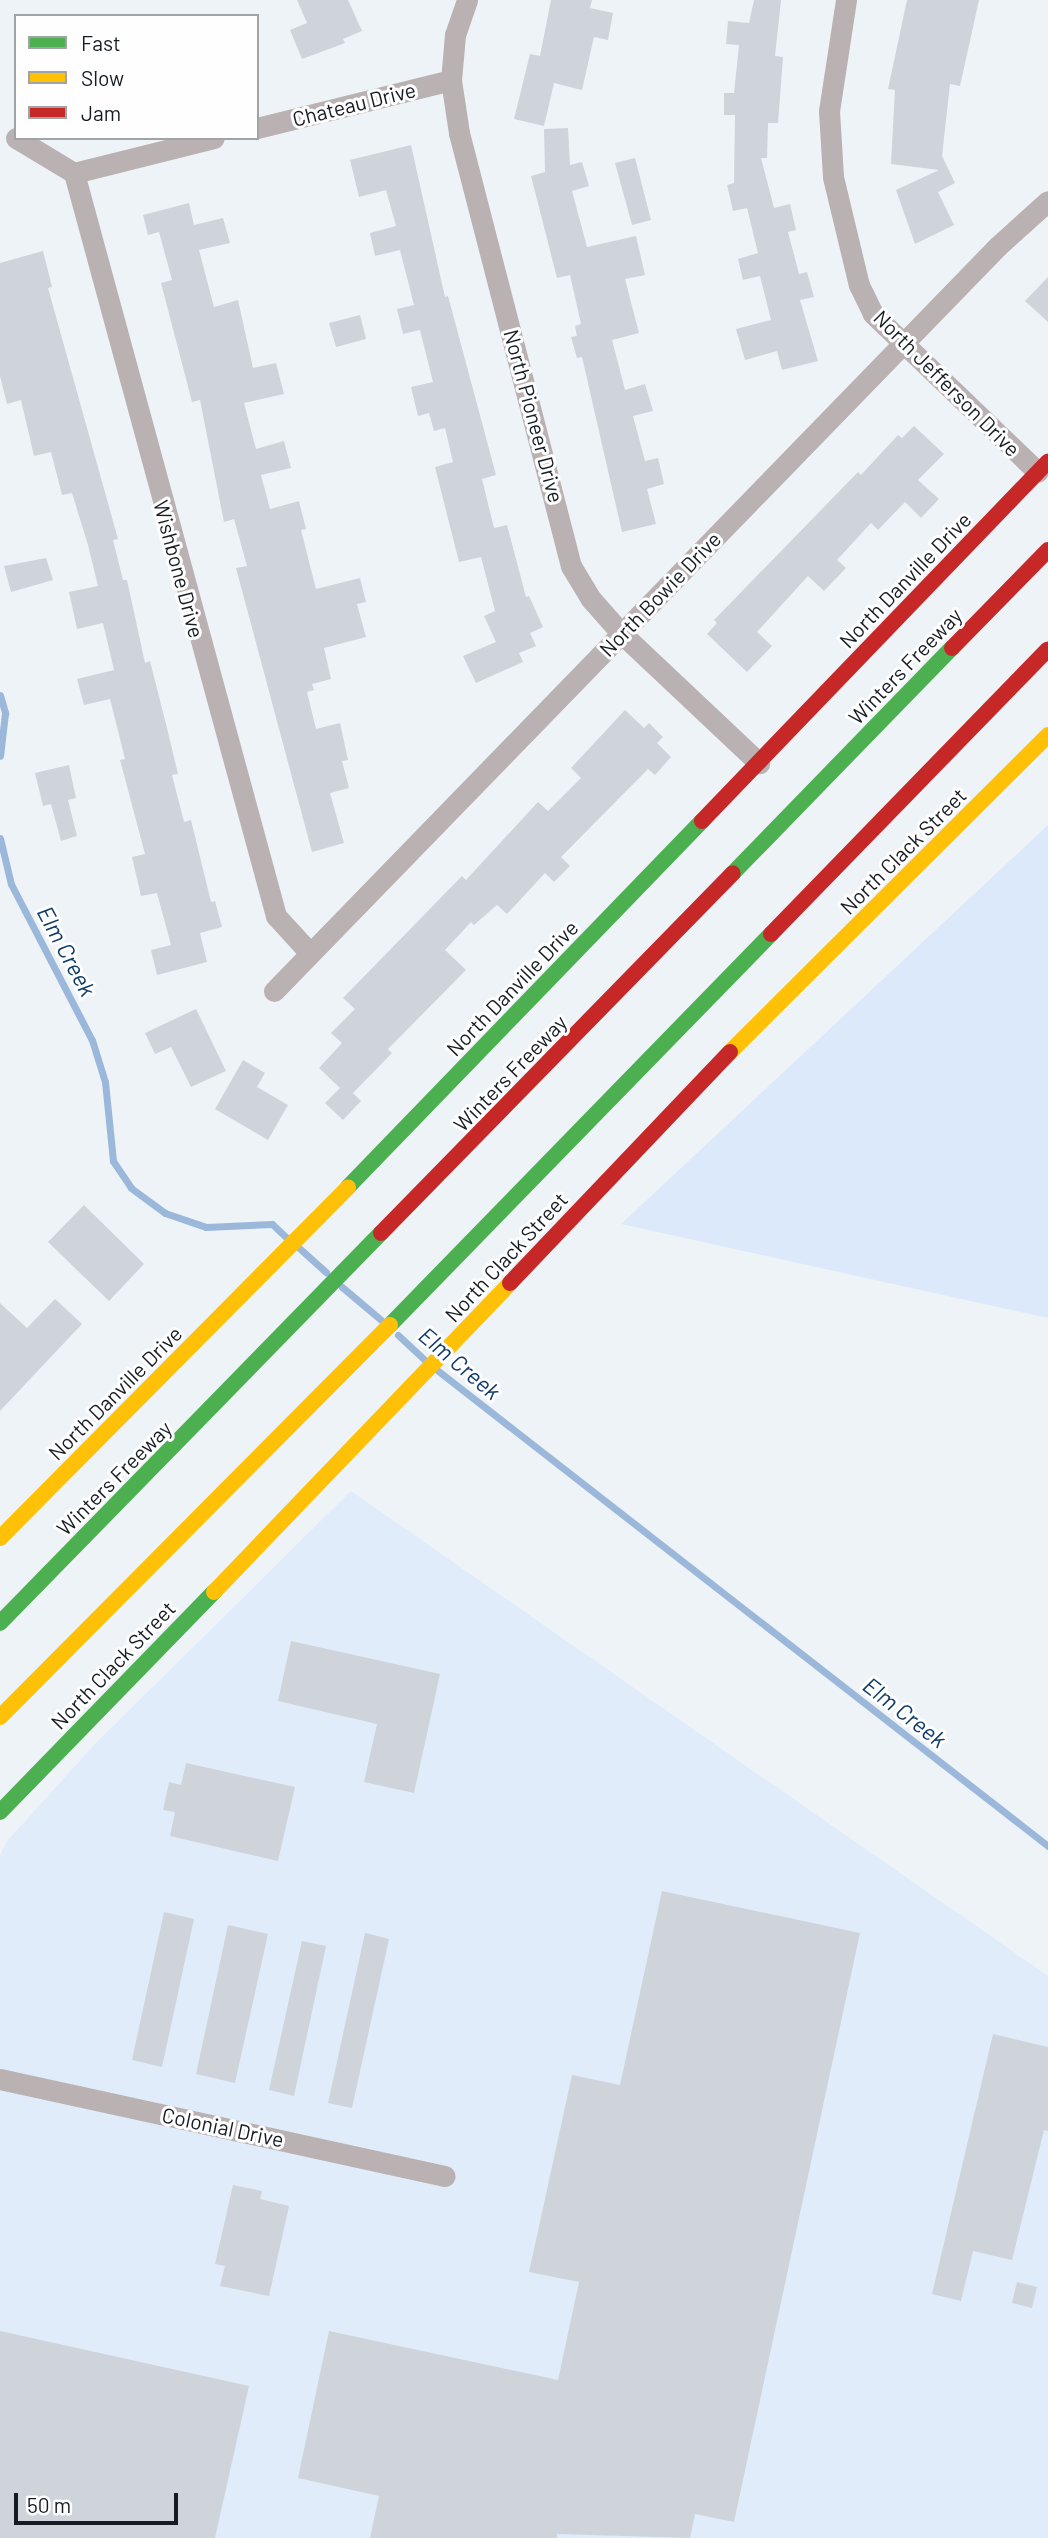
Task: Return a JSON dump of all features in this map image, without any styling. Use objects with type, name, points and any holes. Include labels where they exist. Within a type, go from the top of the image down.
[{"type":"main road","name":"North Danville Drive","points":[[0,1538],[336,1200],[1043,467]]},
{"type":"main road","name":"Winters Freeway","points":[[0,1623],[383,1235],[1048,550]]},
{"type":"main road","points":[[0,1717],[343,1374],[1048,649]]},
{"type":"main road","name":"North Clack Street","points":[[0,1812],[387,1414],[703,1079],[1048,736]]},
{"type":"main road","points":[[8,1734],[87,1631]]},
{"type":"street","name":"North Pioneer Drive","points":[[467,0],[455,35],[451,80],[459,133],[571,566],[591,599],[621,633],[759,763]]},
{"type":"street","name":"North Jefferson Drive","points":[[846,0],[830,111],[833,177],[859,285],[873,314],[1043,467]]},
{"type":"street","name":"Chateau Drive","points":[[259,128],[451,80]]},
{"type":"street","points":[[19,140],[74,173],[207,140]]},
{"type":"street","name":"Wishbone Drive","points":[[74,173],[276,916],[309,952]]},
{"type":"street","name":"North Bowie Drive","points":[[274,991],[621,633],[1048,201]]},
{"type":"street","name":"Colonial Drive","points":[[0,2079],[445,2176]]},
{"type":"shaded area","points":[[1048,825],[1048,1318],[621,1224]]},
{"type":"shaded area","points":[[351,1491],[1048,1976],[1048,2538],[0,2538],[0,1855],[8,1840],[96,1743]]},
{"type":"building","points":[[297,0],[348,0],[362,31],[343,39],[345,43],[302,59],[290,30],[307,23]]},
{"type":"building","points":[[551,0],[592,0],[590,8],[613,13],[608,40],[594,37],[582,90],[554,83],[544,126],[514,119],[530,54],[540,56]]},
{"type":"building","points":[[754,0],[781,0],[775,56],[783,57],[778,123],[768,123],[767,158],[761,158],[774,208],[790,204],[796,230],[788,232],[799,274],[807,272],[814,297],[800,300],[818,361],[782,370],[777,351],[745,360],[736,329],[771,320],[760,276],[743,280],[738,259],[758,253],[747,208],[733,211],[727,185],[734,183],[735,115],[724,115],[724,93],[734,93],[739,45],[726,44],[728,21],[749,23]]},
{"type":"building","points":[[907,0],[979,0],[960,86],[950,84],[942,156],[955,183],[938,192],[954,225],[915,244],[896,190],[939,170],[891,164],[895,90],[888,89]]},
{"type":"building","points":[[568,128],[570,165],[582,162],[589,186],[572,191],[587,247],[636,236],[645,275],[625,279],[639,333],[612,340],[625,390],[645,384],[653,411],[633,416],[645,461],[658,458],[664,484],[647,489],[656,524],[622,532],[582,357],[577,358],[571,337],[577,336],[575,326],[581,324],[570,275],[557,278],[531,176],[545,172],[544,129]]},
{"type":"building","points":[[411,145],[445,297],[448,296],[496,475],[482,479],[494,528],[507,525],[526,597],[529,596],[543,627],[530,633],[536,646],[519,653],[523,662],[476,683],[463,656],[496,642],[484,616],[495,611],[481,557],[459,562],[435,467],[453,462],[445,428],[434,431],[429,413],[418,416],[411,387],[433,382],[420,330],[403,334],[397,309],[414,305],[400,250],[375,256],[370,233],[396,226],[386,190],[359,197],[350,160]]},
{"type":"building","points":[[635,158],[651,220],[632,225],[615,163]]},
{"type":"building","points":[[189,203],[194,225],[223,218],[230,243],[199,250],[214,307],[238,300],[253,368],[276,363],[284,394],[244,403],[256,449],[284,441],[291,468],[261,475],[270,509],[299,501],[306,529],[301,530],[316,589],[360,578],[366,602],[357,604],[366,637],[324,648],[331,679],[312,684],[314,690],[307,692],[316,729],[340,723],[348,760],[342,761],[349,788],[330,793],[344,843],[312,852],[236,568],[247,566],[234,519],[224,522],[200,400],[192,402],[161,283],[172,280],[159,232],[148,235],[143,215]]},
{"type":"building","points":[[43,251],[52,287],[48,288],[118,539],[113,540],[123,580],[127,580],[145,663],[150,661],[168,732],[178,774],[172,775],[184,822],[191,820],[211,902],[215,901],[222,927],[200,933],[207,962],[157,975],[151,950],[171,945],[157,893],[141,896],[132,857],[145,854],[120,760],[125,759],[110,699],[84,705],[77,679],[114,670],[103,623],[77,629],[69,592],[98,586],[88,545],[72,493],[62,495],[51,452],[34,456],[21,400],[7,404],[0,376],[0,263]]},
{"type":"building","points":[[1048,277],[1048,322],[1025,301]]},
{"type":"building","points":[[360,315],[366,339],[336,347],[329,323]]},
{"type":"building","points":[[914,426],[944,454],[918,480],[939,499],[921,518],[905,502],[878,530],[871,523],[837,560],[846,568],[824,591],[808,576],[757,632],[772,646],[747,672],[707,634],[717,623],[714,620],[858,472],[861,475],[898,435],[902,438]]},
{"type":"building","points":[[46,558],[53,580],[11,592],[4,566]]},
{"type":"building","points":[[625,710],[644,728],[649,723],[663,737],[657,743],[671,757],[655,775],[648,769],[561,857],[570,866],[554,882],[545,873],[507,914],[497,905],[474,925],[471,922],[445,950],[466,970],[388,1049],[392,1053],[353,1093],[361,1101],[343,1120],[325,1103],[340,1088],[319,1068],[342,1043],[331,1033],[355,1009],[343,998],[462,876],[466,880],[538,802],[548,811],[581,778],[571,768]]},
{"type":"building","points":[[69,765],[76,798],[68,800],[77,836],[61,841],[51,804],[43,806],[35,773]]},
{"type":"building","points":[[196,1009],[226,1071],[191,1087],[171,1047],[155,1054],[145,1033]]},
{"type":"building","points":[[243,1060],[265,1073],[257,1087],[288,1105],[268,1140],[215,1109]]},
{"type":"building","points":[[84,1205],[144,1264],[109,1301],[48,1242]]},
{"type":"building","points":[[55,1299],[82,1324],[0,1411],[0,1303],[27,1328]]},
{"type":"building","points":[[291,1641],[440,1674],[414,1793],[364,1782],[377,1724],[278,1701]]},
{"type":"building","points":[[186,1763],[295,1787],[278,1861],[170,1836],[175,1812],[163,1810],[169,1782],[181,1785]]},
{"type":"building","points":[[662,1891],[860,1933],[734,2522],[695,2514],[690,2538],[557,2534],[557,2538],[370,2538],[379,2496],[298,2478],[329,2331],[558,2380],[579,2282],[529,2272],[572,2075],[620,2085]]},
{"type":"building","points":[[164,1912],[194,1919],[162,2067],[132,2060]]},
{"type":"building","points":[[228,1925],[268,1934],[235,2083],[196,2074]]},
{"type":"building","points":[[365,1933],[389,1939],[352,2108],[328,2103]]},
{"type":"building","points":[[302,1941],[326,1946],[294,2096],[269,2090]]},
{"type":"building","points":[[993,2034],[1048,2047],[1048,2131],[1044,2130],[1012,2260],[973,2251],[961,2301],[932,2294]]},
{"type":"building","points":[[233,2185],[262,2191],[260,2199],[289,2206],[269,2296],[220,2286],[225,2266],[215,2264]]},
{"type":"building","points":[[1017,2282],[1037,2287],[1032,2308],[1012,2303]]},
{"type":"building","points":[[0,2331],[249,2386],[215,2538],[0,2538]]},
{"type":"waterway","name":"Elm Creek","points":[[0,695],[5,713],[0,756]]},
{"type":"waterway","name":"Elm Creek","points":[[0,838],[11,884],[92,1040],[105,1082],[113,1161],[131,1188],[165,1213],[206,1227],[272,1224],[286,1237]]},
{"type":"waterway","name":"Elm Creek","points":[[298,1247],[326,1272]]},
{"type":"waterway","name":"Elm Creek","points":[[342,1287],[381,1320]]},
{"type":"waterway","name":"Elm Creek","points":[[398,1335],[425,1360]]},
{"type":"waterway","name":"Elm Creek","points":[[437,1370],[1048,1846]]},
{"type":"traffic: fast","points":[[733,873],[952,648]]},
{"type":"traffic: fast","points":[[348,1187],[702,821]]},
{"type":"traffic: fast","points":[[390,1325],[771,934]]},
{"type":"traffic: fast","points":[[0,1623],[381,1233]]},
{"type":"traffic: fast","points":[[0,1812],[214,1592]]},
{"type":"traffic: slow","points":[[730,1052],[1048,735]]},
{"type":"traffic: slow","points":[[0,1538],[348,1187]]},
{"type":"traffic: slow","points":[[214,1592],[510,1283]]},
{"type":"traffic: slow","points":[[0,1717],[390,1325]]},
{"type":"traffic: jam","points":[[702,821],[1048,462]]},
{"type":"traffic: jam","points":[[952,648],[1048,550]]},
{"type":"traffic: jam","points":[[771,934],[1048,649]]},
{"type":"traffic: jam","points":[[381,1233],[733,873]]},
{"type":"traffic: jam","points":[[510,1283],[730,1052]]}]
